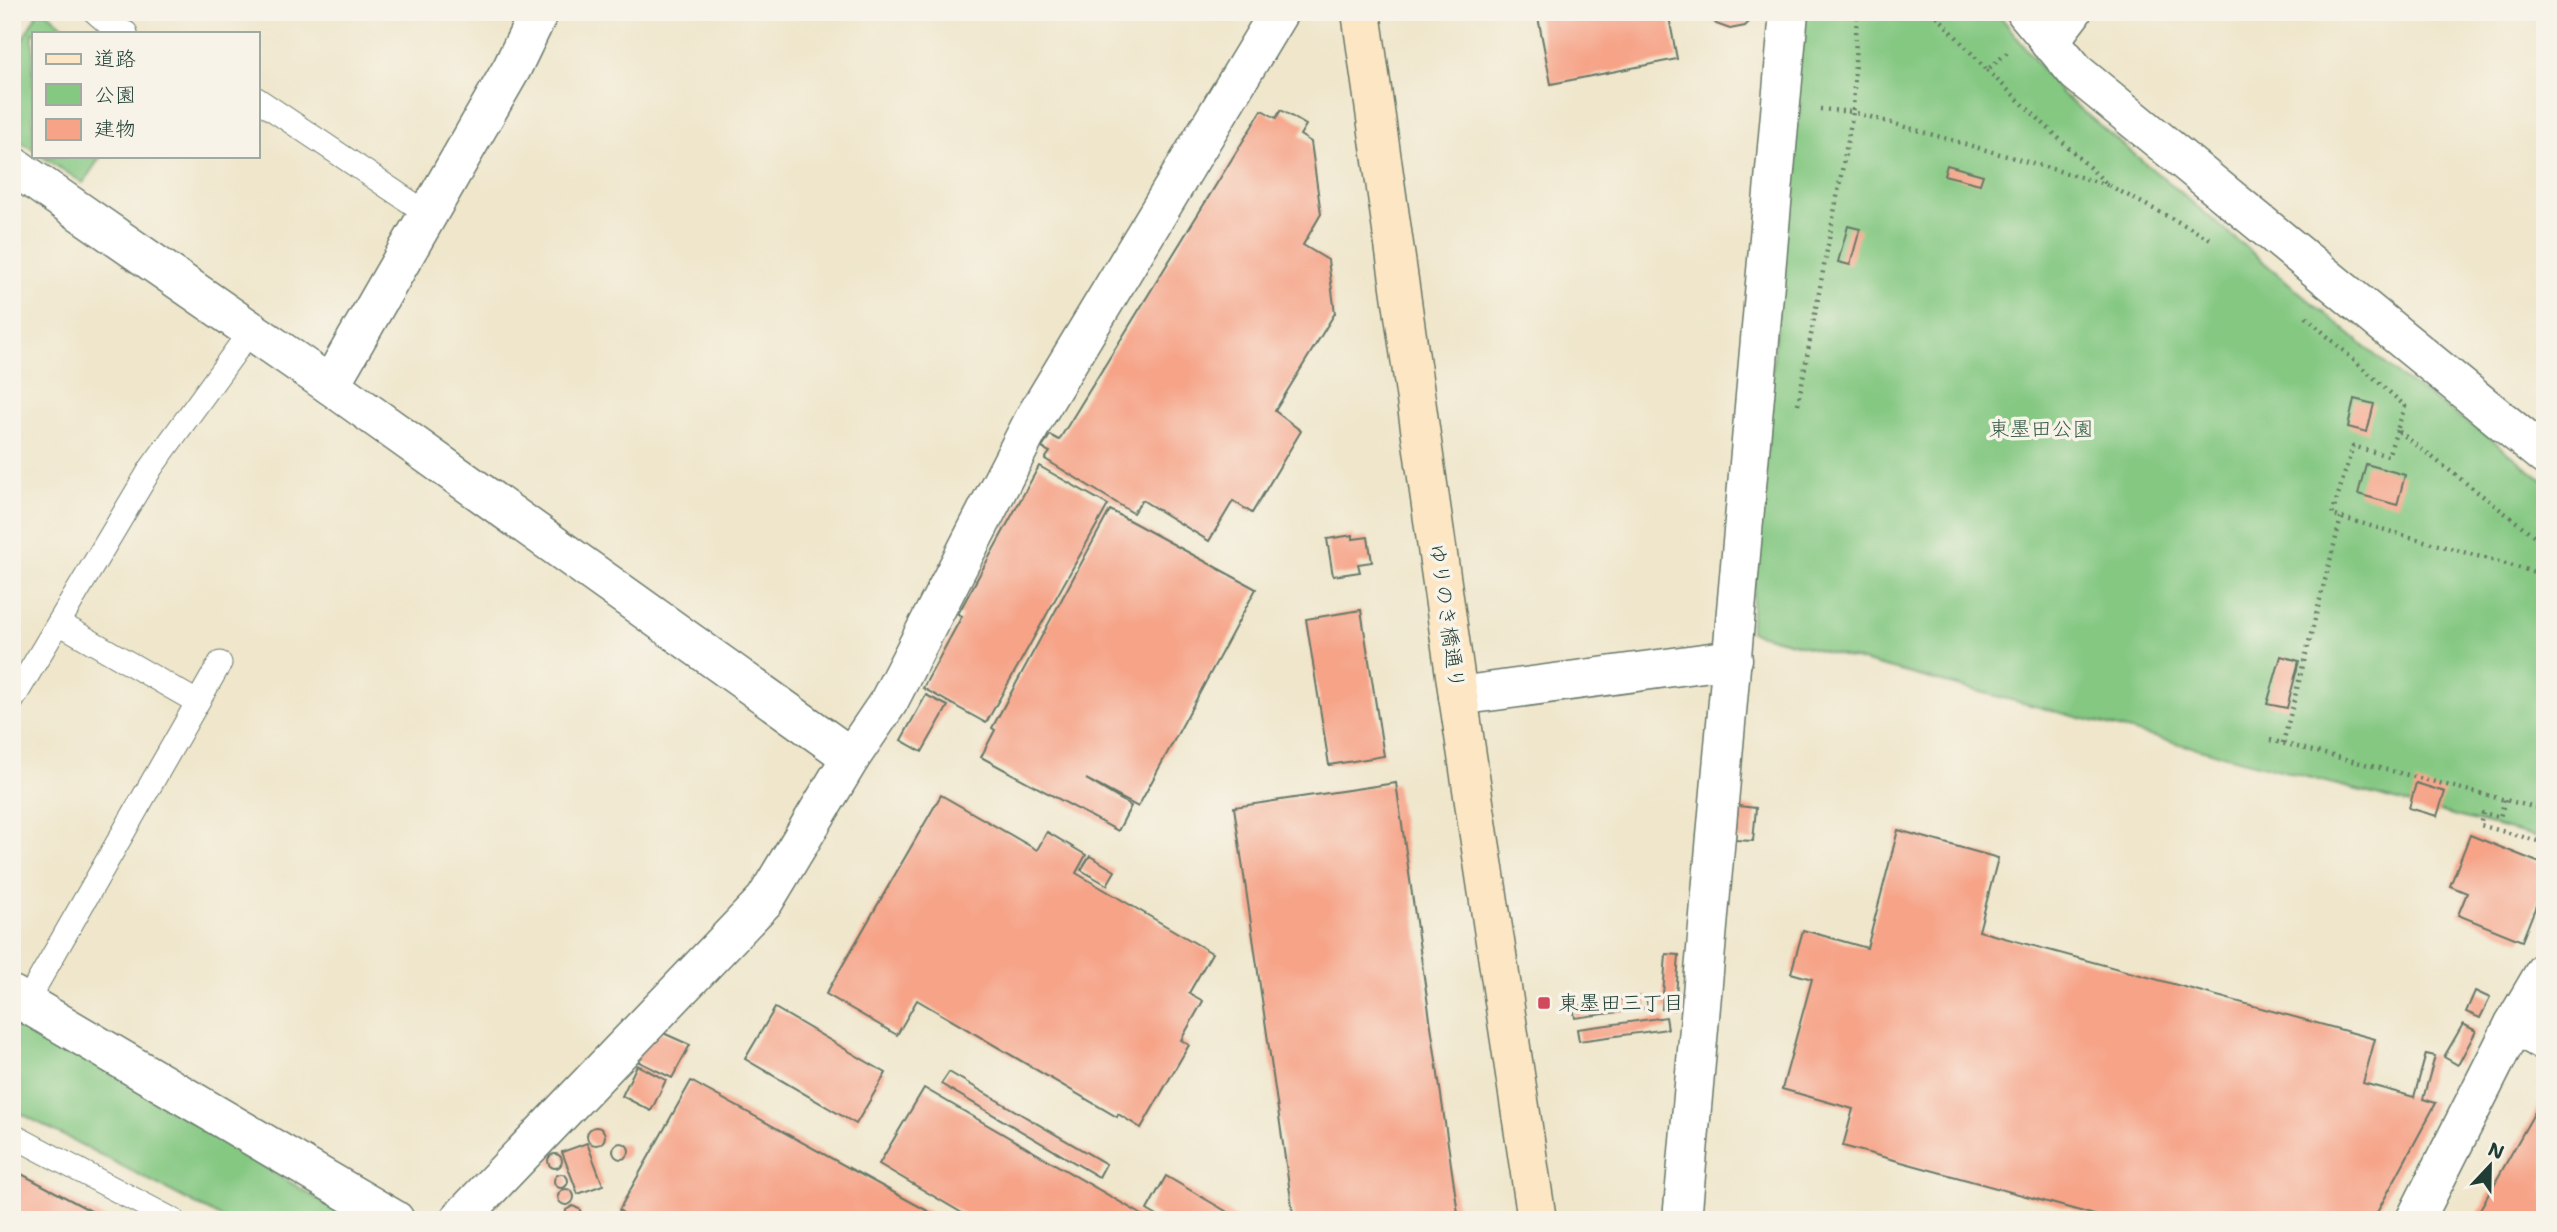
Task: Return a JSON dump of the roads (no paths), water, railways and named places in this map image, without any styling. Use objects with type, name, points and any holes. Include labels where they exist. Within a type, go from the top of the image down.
[{"type":"main road","name":"ゆりのき橋通り","points":[[1361,12],[1458,696],[1537,1220]]},
{"type":"street","points":[[330,385],[512,68],[539,12]]},
{"type":"street","points":[[459,1220],[765,900],[850,757],[889,701],[1035,417],[1279,12]]},
{"type":"street","points":[[1682,1220],[1734,659],[1789,12]]},
{"type":"street","points":[[2026,12],[2031,45]]},
{"type":"street","points":[[2031,45],[2072,12]]},
{"type":"street","points":[[2031,45],[2077,73],[2545,456]]},
{"type":"street","points":[[12,164],[330,385],[850,757]]},
{"type":"street","points":[[1458,696],[1734,659]]},
{"type":"street","points":[[2415,1220],[2529,1033],[2545,971]]},
{"type":"street","points":[[19,999],[394,1220]]},
{"type":"lane","points":[[94,12],[113,28],[123,32]]},
{"type":"lane","points":[[259,100],[428,214]]},
{"type":"lane","points":[[12,701],[151,468],[251,330]]},
{"type":"lane","points":[[59,623],[197,702]]},
{"type":"lane","points":[[19,999],[220,663]]},
{"type":"lane","points":[[12,1135],[173,1220]]},
{"type":"place","name":"東墨田三丁目","points":[[1544,1003]]},
{"type":"park label","name":"東墨田公園","points":[[2041,429]]}]
